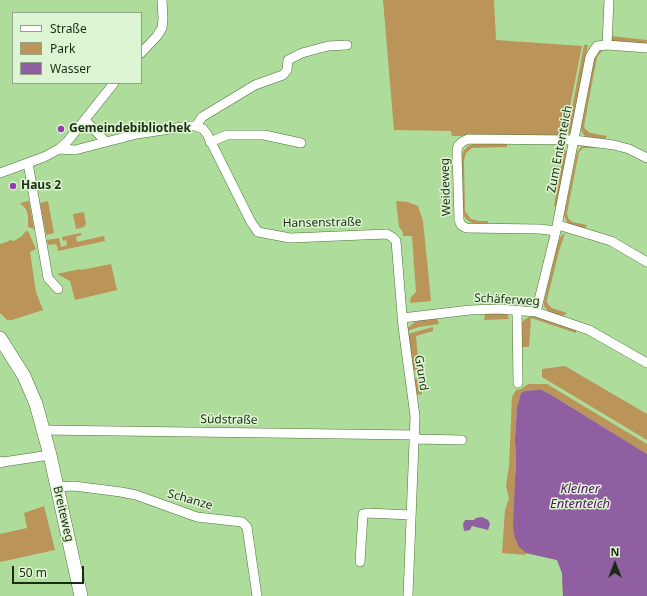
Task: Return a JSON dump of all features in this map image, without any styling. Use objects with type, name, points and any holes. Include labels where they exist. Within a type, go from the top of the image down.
[{"type":"street","points":[[142,52],[160,33],[162,28],[162,0]]},
{"type":"street","points":[[609,0],[607,45],[647,48]]},
{"type":"street","points":[[59,149],[75,150],[156,131],[196,126],[202,117],[255,85],[283,76],[287,70],[288,60],[302,53],[328,46],[347,45]]},
{"type":"street","name":"Zum Ententeich","points":[[536,312],[557,228],[590,57],[597,46],[607,45]]},
{"type":"street","points":[[0,173],[28,163],[59,149],[85,120],[113,84]]},
{"type":"street","points":[[85,120],[106,142]]},
{"type":"street","name":"Hansenstraße","points":[[196,126],[207,134],[251,222],[258,232],[290,238],[378,234],[387,234],[392,237]]},
{"type":"street","points":[[210,142],[227,135],[264,135],[300,143]]},
{"type":"street","name":"Weideweg","points":[[557,228],[466,228],[461,225],[459,220],[457,151],[458,146],[462,142],[468,140],[574,140]]},
{"type":"street","points":[[574,140],[614,145],[629,149],[647,158]]},
{"type":"street","points":[[28,163],[48,278],[58,289]]},
{"type":"street","points":[[557,228],[611,241],[647,262]]},
{"type":"street","name":"Grund","points":[[392,237],[396,241],[398,249],[402,318],[414,406],[415,437],[408,596]]},
{"type":"street","name":"Schäferweg","points":[[402,318],[470,310],[517,310],[536,312],[589,330],[647,363]]},
{"type":"street","points":[[517,310],[518,383]]},
{"type":"street","name":"Breiteweg","points":[[0,338],[15,360],[29,386],[36,404],[50,455],[81,596]]},
{"type":"street","name":"Südstraße","points":[[43,430],[415,437],[462,440]]},
{"type":"street","points":[[0,460],[1,463],[50,455]]},
{"type":"street","name":"Schanze","points":[[57,487],[74,486],[121,492],[136,495],[197,517],[242,522],[247,527],[257,596]]},
{"type":"street","points":[[360,562],[363,514],[412,515]]},
{"type":"green space","points":[[383,0],[494,0],[496,40],[582,46],[564,136],[452,136],[451,131],[394,130]]},
{"type":"green space","points":[[610,36],[647,40],[647,46],[611,43]]},
{"type":"green space","points":[[584,45],[588,45],[577,107],[571,132],[567,135]]},
{"type":"green space","points":[[603,50],[597,57],[584,126],[590,133],[607,136],[605,139],[586,137],[581,129],[595,56],[599,51]]},
{"type":"green space","points":[[507,143],[507,147],[472,148],[466,153],[464,160],[465,211],[471,219],[488,221],[487,225],[470,222],[462,213],[461,157],[463,152],[468,146],[473,144]]},
{"type":"green space","points":[[584,145],[595,146],[595,148],[583,148],[579,152],[567,213],[568,218],[572,222],[587,225],[583,229],[568,224],[564,216],[577,152]]},
{"type":"green space","points":[[564,148],[567,154],[557,207],[554,206]]},
{"type":"green space","points":[[29,201],[34,229],[28,227],[28,215],[26,209],[20,203]]},
{"type":"green space","points":[[48,201],[54,233],[46,235],[40,203]]},
{"type":"green space","points":[[396,201],[408,202],[418,206],[423,221],[431,301],[410,303],[411,297],[416,292],[412,236],[403,236],[403,232],[399,227]]},
{"type":"green space","points":[[84,212],[86,224],[84,227],[76,229],[73,214]]},
{"type":"green space","points":[[26,231],[28,231],[36,249],[30,252],[36,292],[43,310],[12,320],[7,320],[0,313],[0,244],[10,240],[14,241],[22,236]]},
{"type":"green space","points":[[80,233],[82,235],[76,237],[77,242],[104,236],[105,241],[58,251],[55,244],[48,245],[47,240],[59,238],[61,247],[67,245],[66,240],[63,241],[62,237]]},
{"type":"green space","points":[[565,233],[547,300],[547,303],[552,308],[567,313],[563,316],[549,312],[544,306],[544,302],[558,243],[561,236]]},
{"type":"green space","points":[[111,264],[117,290],[75,300],[70,281],[57,274],[80,269]]},
{"type":"green space","points":[[485,314],[507,314],[509,319],[484,320]]},
{"type":"green space","points":[[529,317],[538,317],[576,329],[576,333],[531,318],[529,347],[521,347],[521,324]]},
{"type":"green space","points":[[437,318],[439,324],[419,327],[407,331],[407,328],[415,322]]},
{"type":"green space","points":[[433,327],[433,331],[416,336],[419,370],[413,370],[408,334]]},
{"type":"green space","points":[[565,366],[647,414],[647,440],[542,377],[542,369]]},
{"type":"green space","points":[[420,377],[422,394],[417,395],[414,378]]},
{"type":"green space","points":[[528,384],[547,384],[647,444],[647,454],[542,390],[524,391],[521,393],[517,407],[515,474],[647,596],[563,596],[562,573],[557,560],[526,553],[525,555],[502,553],[505,510],[509,498],[506,486],[509,466],[512,397],[516,390],[521,389]]},
{"type":"green space","points":[[44,506],[55,550],[0,562],[0,534],[27,528],[24,513]]},
{"type":"water","name":"Kleiner Ententeich","points":[[542,390],[553,396],[647,454],[647,596],[563,596],[562,573],[557,560],[526,553],[519,547],[515,538],[513,527],[517,407],[521,393],[524,391]]},
{"type":"water","points":[[482,517],[488,520],[490,524],[488,530],[472,526],[470,530],[464,531],[463,524],[465,520],[474,520]]},
{"type":"place","name":"Gemeindebibliothek","points":[[61,129]]},
{"type":"place","name":"Haus 2","points":[[13,186]]}]
